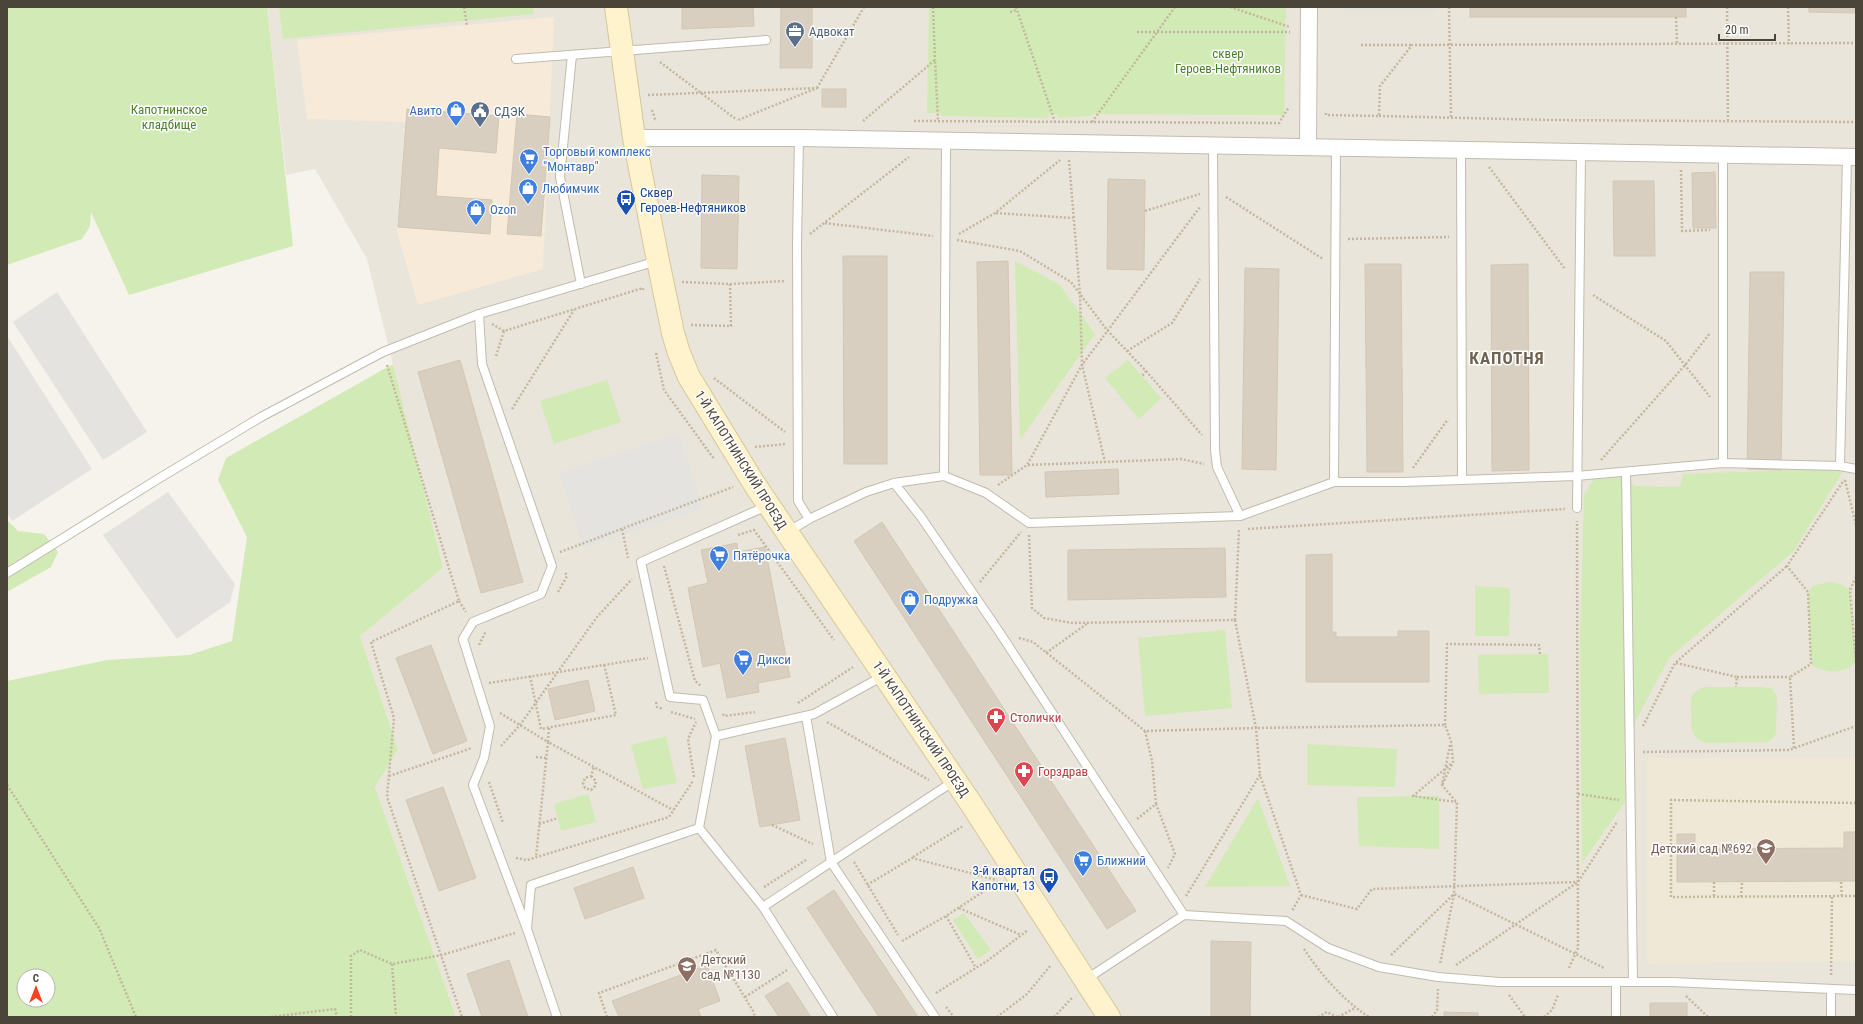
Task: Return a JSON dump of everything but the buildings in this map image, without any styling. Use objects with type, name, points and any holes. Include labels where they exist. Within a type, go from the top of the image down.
[{"type":"street","name":"1-Й КАПОТНИНСКИЙ ПРОЕЗД","points":[[616,7],[632,50],[634,138],[658,261],[673,333],[679,354],[689,377],[734,452],[884,675],[944,779],[972,805],[1077,986],[1109,1017]]},
{"type":"street","points":[[1308,148],[1309,7]]},
{"type":"street","points":[[634,138],[799,138],[1851,157]]},
{"type":"lane","points":[[516,59],[766,40]]},
{"type":"lane","points":[[572,55],[560,177],[581,284]]},
{"type":"lane","points":[[799,138],[797,243],[798,501],[809,519]]},
{"type":"lane","points":[[944,476],[948,238],[946,141]]},
{"type":"lane","points":[[1213,146],[1215,450],[1217,467],[1240,516]]},
{"type":"lane","points":[[1334,482],[1336,148]]},
{"type":"lane","points":[[1461,150],[1462,479]]},
{"type":"lane","points":[[1577,508],[1576,476],[1581,153]]},
{"type":"lane","points":[[1722,463],[1723,155]]},
{"type":"lane","points":[[1840,466],[1851,157]]},
{"type":"lane","points":[[7,573],[158,479],[255,421],[383,352],[479,314],[658,261]]},
{"type":"lane","points":[[479,314],[482,364],[552,566],[541,594],[473,622],[463,639],[490,726],[484,758],[473,784],[527,929],[557,1017]]},
{"type":"lane","points":[[788,532],[809,519],[866,492],[894,483],[944,476],[986,493],[1029,523],[1240,516],[1334,482],[1403,482],[1576,476],[1722,463],[1840,466],[1856,469]]},
{"type":"lane","points":[[1626,472],[1633,982]]},
{"type":"lane","points":[[894,483],[921,517],[1000,633],[1181,912]]},
{"type":"lane","points":[[769,505],[641,562],[670,697],[703,700],[716,736],[699,828],[763,907],[833,1017]]},
{"type":"lane","points":[[716,736],[814,714],[884,675]]},
{"type":"lane","points":[[806,716],[831,862],[935,1017]]},
{"type":"lane","points":[[763,907],[831,862],[944,779]]},
{"type":"lane","points":[[527,929],[531,885],[699,828]]},
{"type":"lane","points":[[1077,986],[1181,912],[1286,921],[1328,948],[1379,967],[1438,978],[1499,982],[1671,982],[1856,990]]},
{"type":"lane","points":[[1616,982],[1616,1017]]},
{"type":"lane","points":[[1831,990],[1831,1017]]},
{"type":"path","points":[[464,7],[467,25]]},
{"type":"path","points":[[730,120],[737,120],[817,88],[864,7]]},
{"type":"path","points":[[933,7],[938,121]]},
{"type":"path","points":[[1092,122],[1175,7]]},
{"type":"path","points":[[1230,7],[1290,27]]},
{"type":"path","points":[[1449,7],[1451,118]]},
{"type":"path","points":[[1727,7],[1728,120]]},
{"type":"path","points":[[1788,7],[1789,44]]},
{"type":"path","points":[[1010,12],[1017,8],[1055,122],[1279,123],[1290,109],[1290,103]]},
{"type":"path","points":[[1676,17],[1677,44]]},
{"type":"path","points":[[1290,20],[1290,37]]},
{"type":"path","points":[[1137,32],[1290,32]]},
{"type":"path","points":[[1361,45],[1856,43]]},
{"type":"path","points":[[1379,116],[1380,86],[1412,45]]},
{"type":"path","points":[[632,50],[702,93],[737,120]]},
{"type":"path","points":[[863,121],[935,60]]},
{"type":"path","points":[[648,101],[646,95],[817,88]]},
{"type":"path","points":[[650,107],[655,119],[663,119]]},
{"type":"path","points":[[1326,109],[1326,115],[1451,118],[1856,122]]},
{"type":"path","points":[[1068,153],[1080,294],[1082,365],[1105,462]]},
{"type":"path","points":[[797,243],[912,155]]},
{"type":"path","points":[[948,238],[995,213],[1062,158]]},
{"type":"path","points":[[1485,162],[1579,287],[1666,341],[1686,364],[1722,414]]},
{"type":"path","points":[[1681,165],[1682,231],[1723,230]]},
{"type":"path","points":[[1145,211],[1214,189]]},
{"type":"path","points":[[1214,189],[1335,267]]},
{"type":"path","points":[[986,493],[1027,465],[1082,365],[1214,189]]},
{"type":"path","points":[[995,213],[1074,218]]},
{"type":"path","points":[[824,223],[948,238],[1020,251],[1071,282],[1107,330],[1146,371],[1215,450]]},
{"type":"path","points":[[1336,239],[1461,237]]},
{"type":"path","points":[[1127,351],[1172,323],[1214,257]]},
{"type":"path","points":[[679,282],[730,284],[798,281]]},
{"type":"path","points":[[686,325],[731,326],[730,284]]},
{"type":"path","points":[[494,359],[504,331],[643,288],[644,295]]},
{"type":"path","points":[[508,414],[574,310]]},
{"type":"path","points":[[1587,475],[1686,364],[1723,317]]},
{"type":"path","points":[[655,346],[664,390],[717,464]]},
{"type":"path","points":[[383,352],[459,601],[371,642],[394,718],[387,797],[462,1017]]},
{"type":"path","points":[[1142,376],[1146,371]]},
{"type":"path","points":[[711,375],[798,442]]},
{"type":"path","points":[[1403,482],[1462,399]]},
{"type":"path","points":[[1027,465],[1181,459],[1217,467]]},
{"type":"path","points":[[1840,466],[1845,479],[1856,526]]},
{"type":"path","points":[[1845,479],[1787,566],[1675,663],[1630,752],[1789,750],[1856,726]]},
{"type":"path","points":[[556,554],[733,487],[729,481]]},
{"type":"path","points":[[1286,921],[1300,895],[1260,776],[1256,728],[1235,620],[1238,529],[1577,508],[1578,948],[1552,1010],[1544,1017]]},
{"type":"path","points":[[1029,523],[1032,608],[1044,618],[1072,623],[1235,620]]},
{"type":"path","points":[[980,583],[1029,523]]},
{"type":"path","points":[[622,529],[628,560]]},
{"type":"path","points":[[733,537],[754,530],[835,642]]},
{"type":"path","points":[[663,561],[695,681],[706,689]]},
{"type":"path","points":[[1675,663],[1737,677],[1790,677],[1811,664],[1808,592],[1787,566]]},
{"type":"path","points":[[556,594],[567,576],[564,570]]},
{"type":"path","points":[[631,573],[633,586]]},
{"type":"path","points":[[1856,577],[1850,590],[1856,662]]},
{"type":"path","points":[[496,751],[520,725],[597,617],[632,579]]},
{"type":"path","points":[[1046,653],[1088,623]]},
{"type":"path","points":[[478,647],[486,631],[493,628]]},
{"type":"path","points":[[1000,633],[1033,642],[1145,731],[1152,762],[1156,804],[1175,854],[1161,881]]},
{"type":"path","points":[[1442,784],[1453,762],[1451,741],[1445,725],[1447,644],[1539,645],[1540,655]]},
{"type":"path","points":[[646,651],[649,665]]},
{"type":"path","points":[[489,683],[648,658]]},
{"type":"path","points":[[797,703],[853,667],[848,661]]},
{"type":"path","points":[[530,676],[541,729],[549,728],[616,715],[604,664]]},
{"type":"path","points":[[487,676],[491,690]]},
{"type":"path","points":[[1736,687],[1737,677]]},
{"type":"path","points":[[1790,677],[1794,748]]},
{"type":"path","points":[[513,851],[516,859],[527,860],[669,817],[694,780],[688,739],[698,720],[658,707],[656,700]]},
{"type":"path","points":[[721,709],[724,716],[761,711]]},
{"type":"path","points":[[498,716],[498,711],[548,742],[673,810]]},
{"type":"path","points":[[822,719],[929,780],[944,779]]},
{"type":"path","points":[[1145,731],[1445,725]]},
{"type":"path","points":[[536,857],[549,728]]},
{"type":"path","points":[[1442,784],[1451,741]]},
{"type":"path","points":[[497,746],[498,742]]},
{"type":"path","points":[[389,776],[486,743]]},
{"type":"path","points":[[536,756],[546,758]]},
{"type":"path","points":[[1453,762],[1413,796],[1457,803]]},
{"type":"path","points":[[591,776],[594,767]]},
{"type":"path","points":[[591,776],[596,781],[595,786],[591,790],[585,788],[583,783],[585,778],[591,776]]},
{"type":"path","points":[[1181,912],[1260,776]]},
{"type":"path","points":[[488,779],[506,830]]},
{"type":"path","points":[[923,785],[929,780]]},
{"type":"path","points":[[1432,1017],[1437,1010],[1438,978],[1454,894],[1457,803],[1442,784]]},
{"type":"path","points":[[7,785],[99,928],[136,1017]]},
{"type":"path","points":[[1438,978],[1578,882],[1631,802],[1578,794]]},
{"type":"path","points":[[1856,803],[1671,800],[1671,897],[1832,898],[1856,896]]},
{"type":"path","points":[[1126,827],[1156,804]]},
{"type":"path","points":[[539,824],[558,818]]},
{"type":"path","points":[[960,819],[968,831]]},
{"type":"path","points":[[772,825],[813,844]]},
{"type":"path","points":[[867,885],[964,825]]},
{"type":"path","points":[[812,837],[814,849]]},
{"type":"path","points":[[860,858],[853,863],[905,947]]},
{"type":"path","points":[[912,858],[999,881]]},
{"type":"path","points":[[760,882],[764,888],[809,859]]},
{"type":"path","points":[[995,875],[1003,887]]},
{"type":"path","points":[[902,941],[959,908],[999,881]]},
{"type":"path","points":[[1300,895],[1357,909],[1372,889],[1578,882]]},
{"type":"path","points":[[1714,882],[1714,897]]},
{"type":"path","points":[[1741,897],[1742,882]]},
{"type":"path","points":[[1841,882],[1842,897]]},
{"type":"path","points":[[1454,894],[1606,969]]},
{"type":"path","points":[[1379,967],[1454,894]]},
{"type":"path","points":[[1831,990],[1832,898]]},
{"type":"path","points":[[959,908],[1022,935]]},
{"type":"path","points":[[946,916],[976,968]]},
{"type":"path","points":[[1026,923],[1034,935]]},
{"type":"path","points":[[351,1017],[351,956],[360,950],[392,964],[442,955],[527,929]]},
{"type":"path","points":[[936,993],[976,968],[1030,929]]},
{"type":"path","points":[[1303,947],[1315,967],[1355,1008],[1369,1017]]},
{"type":"path","points":[[607,1017],[599,993],[716,950],[745,997],[755,1017]]},
{"type":"path","points":[[1048,958],[1055,969]]},
{"type":"path","points":[[392,964],[396,1017]]},
{"type":"path","points":[[997,1017],[1027,994],[1052,964]]},
{"type":"path","points":[[745,997],[787,970],[784,965]]},
{"type":"path","points":[[1499,982],[1525,1017]]},
{"type":"path","points":[[1671,982],[1708,1017]]},
{"type":"path","points":[[1054,1017],[1072,998],[1077,986]]},
{"type":"path","points":[[932,987],[941,999]]},
{"type":"path","points":[[1072,998],[1075,1003]]},
{"type":"path","points":[[945,1005],[954,1017]]},
{"type":"path","points":[[1318,1017],[1327,1012],[1338,1017],[1355,1008]]},
{"type":"path","points":[[271,1017],[335,1009],[337,1017]]},
{"type":"shaded area","points":[[267,7],[1856,7],[1856,1017],[456,1017],[375,787],[398,749],[360,636],[443,568],[367,259],[315,169],[286,175]]},
{"type":"shaded area","points":[[1343,7],[1437,7],[1437,11],[1343,11]]},
{"type":"shaded area","points":[[554,17],[543,269],[418,305],[397,232],[405,122],[307,119],[297,40]]},
{"type":"shaded area","points":[[57,292],[147,432],[103,460],[13,322]]},
{"type":"shaded area","points":[[7,336],[92,469],[12,521],[7,513]]},
{"type":"shaded area","points":[[679,433],[703,509],[583,548],[559,472]]},
{"type":"shaded area","points":[[168,492],[235,584],[230,602],[177,639],[103,535]]},
{"type":"shaded area","points":[[1647,758],[1856,758],[1856,961],[1647,964]]},
{"type":"green space","name":"Капотнинское кладбище","points":[[7,7],[267,7],[293,246],[129,295],[91,212],[90,226],[82,239],[7,265]]},
{"type":"green space","points":[[279,7],[534,7],[533,14],[283,39]]},
{"type":"green space","name":"сквер Героев-Нефтяников","points":[[929,7],[1286,7],[1284,115],[1093,114],[1091,116],[1059,118],[1057,114],[1048,114],[1050,118],[941,116],[940,113],[927,113]]},
{"type":"green space","points":[[1015,261],[1060,285],[1095,334],[1020,440]]},
{"type":"green space","points":[[1128,360],[1161,398],[1139,419],[1105,378]]},
{"type":"green space","points":[[393,364],[443,568],[360,636],[398,749],[375,787],[456,1017],[7,1017],[7,681],[107,660],[189,655],[232,641],[247,537],[218,480],[226,458]]},
{"type":"green space","points":[[607,380],[621,422],[554,444],[540,401]]},
{"type":"green space","points":[[1845,468],[1793,552],[1669,658],[1624,743],[1625,802],[1582,863],[1580,641],[1584,494],[1595,478],[1628,477],[1634,486],[1680,487],[1683,474]]},
{"type":"green space","points":[[7,520],[18,531],[44,534],[58,552],[51,567],[7,592]]},
{"type":"green space","points":[[1828,582],[1840,584],[1850,590],[1856,662],[1840,671],[1822,670],[1811,664],[1808,592],[1813,586]]},
{"type":"green space","points":[[1475,586],[1510,588],[1509,636],[1475,636]]},
{"type":"green space","points":[[1225,630],[1232,708],[1145,716],[1138,638]]},
{"type":"green space","points":[[1548,654],[1549,693],[1479,694],[1478,655]]},
{"type":"green space","points":[[1705,687],[1764,687],[1772,689],[1777,696],[1776,733],[1774,737],[1767,742],[1706,743],[1701,741],[1692,731],[1691,700],[1692,696],[1699,689]]},
{"type":"green space","points":[[666,736],[677,783],[643,789],[631,745]]},
{"type":"green space","points":[[1307,744],[1397,749],[1395,787],[1307,785]]},
{"type":"green space","points":[[588,794],[596,822],[561,831],[554,804]]},
{"type":"green space","points":[[1439,796],[1439,849],[1359,846],[1357,797]]},
{"type":"green space","points":[[1258,798],[1290,886],[1205,887]]},
{"type":"green space","points":[[964,913],[991,950],[978,959],[953,920]]},
{"type":"place","name":"Адвокат","points":[[795,48]]},
{"type":"place","name":"Авито","points":[[456,127]]},
{"type":"place","name":"СДЭК","points":[[480,128]]},
{"type":"place","name":"Торговый комплекс \"Монтавр\"","points":[[529,175]]},
{"type":"place","name":"Любимчик","points":[[528,205]]},
{"type":"place","name":"Сквер Героев-Нефтяников","points":[[626,216]]},
{"type":"place","name":"Ozon","points":[[476,226]]},
{"type":"place","name":"Пятёрочка","points":[[719,572]]},
{"type":"place","name":"Подружка","points":[[910,616]]},
{"type":"place","name":"Дикси","points":[[743,676]]},
{"type":"place","name":"Столички","points":[[996,734]]},
{"type":"place","name":"Горздрав","points":[[1024,788]]},
{"type":"place","name":"Детский сад №692","points":[[1766,865]]},
{"type":"place","name":"Ближний","points":[[1083,877]]},
{"type":"place","name":"3-й квартал Капотни, 13","points":[[1049,894]]},
{"type":"place","name":"Детский сад №1130","points":[[687,983]]},
{"type":"district","name":"КАПОТНЯ","points":[[1507,358]]}]
